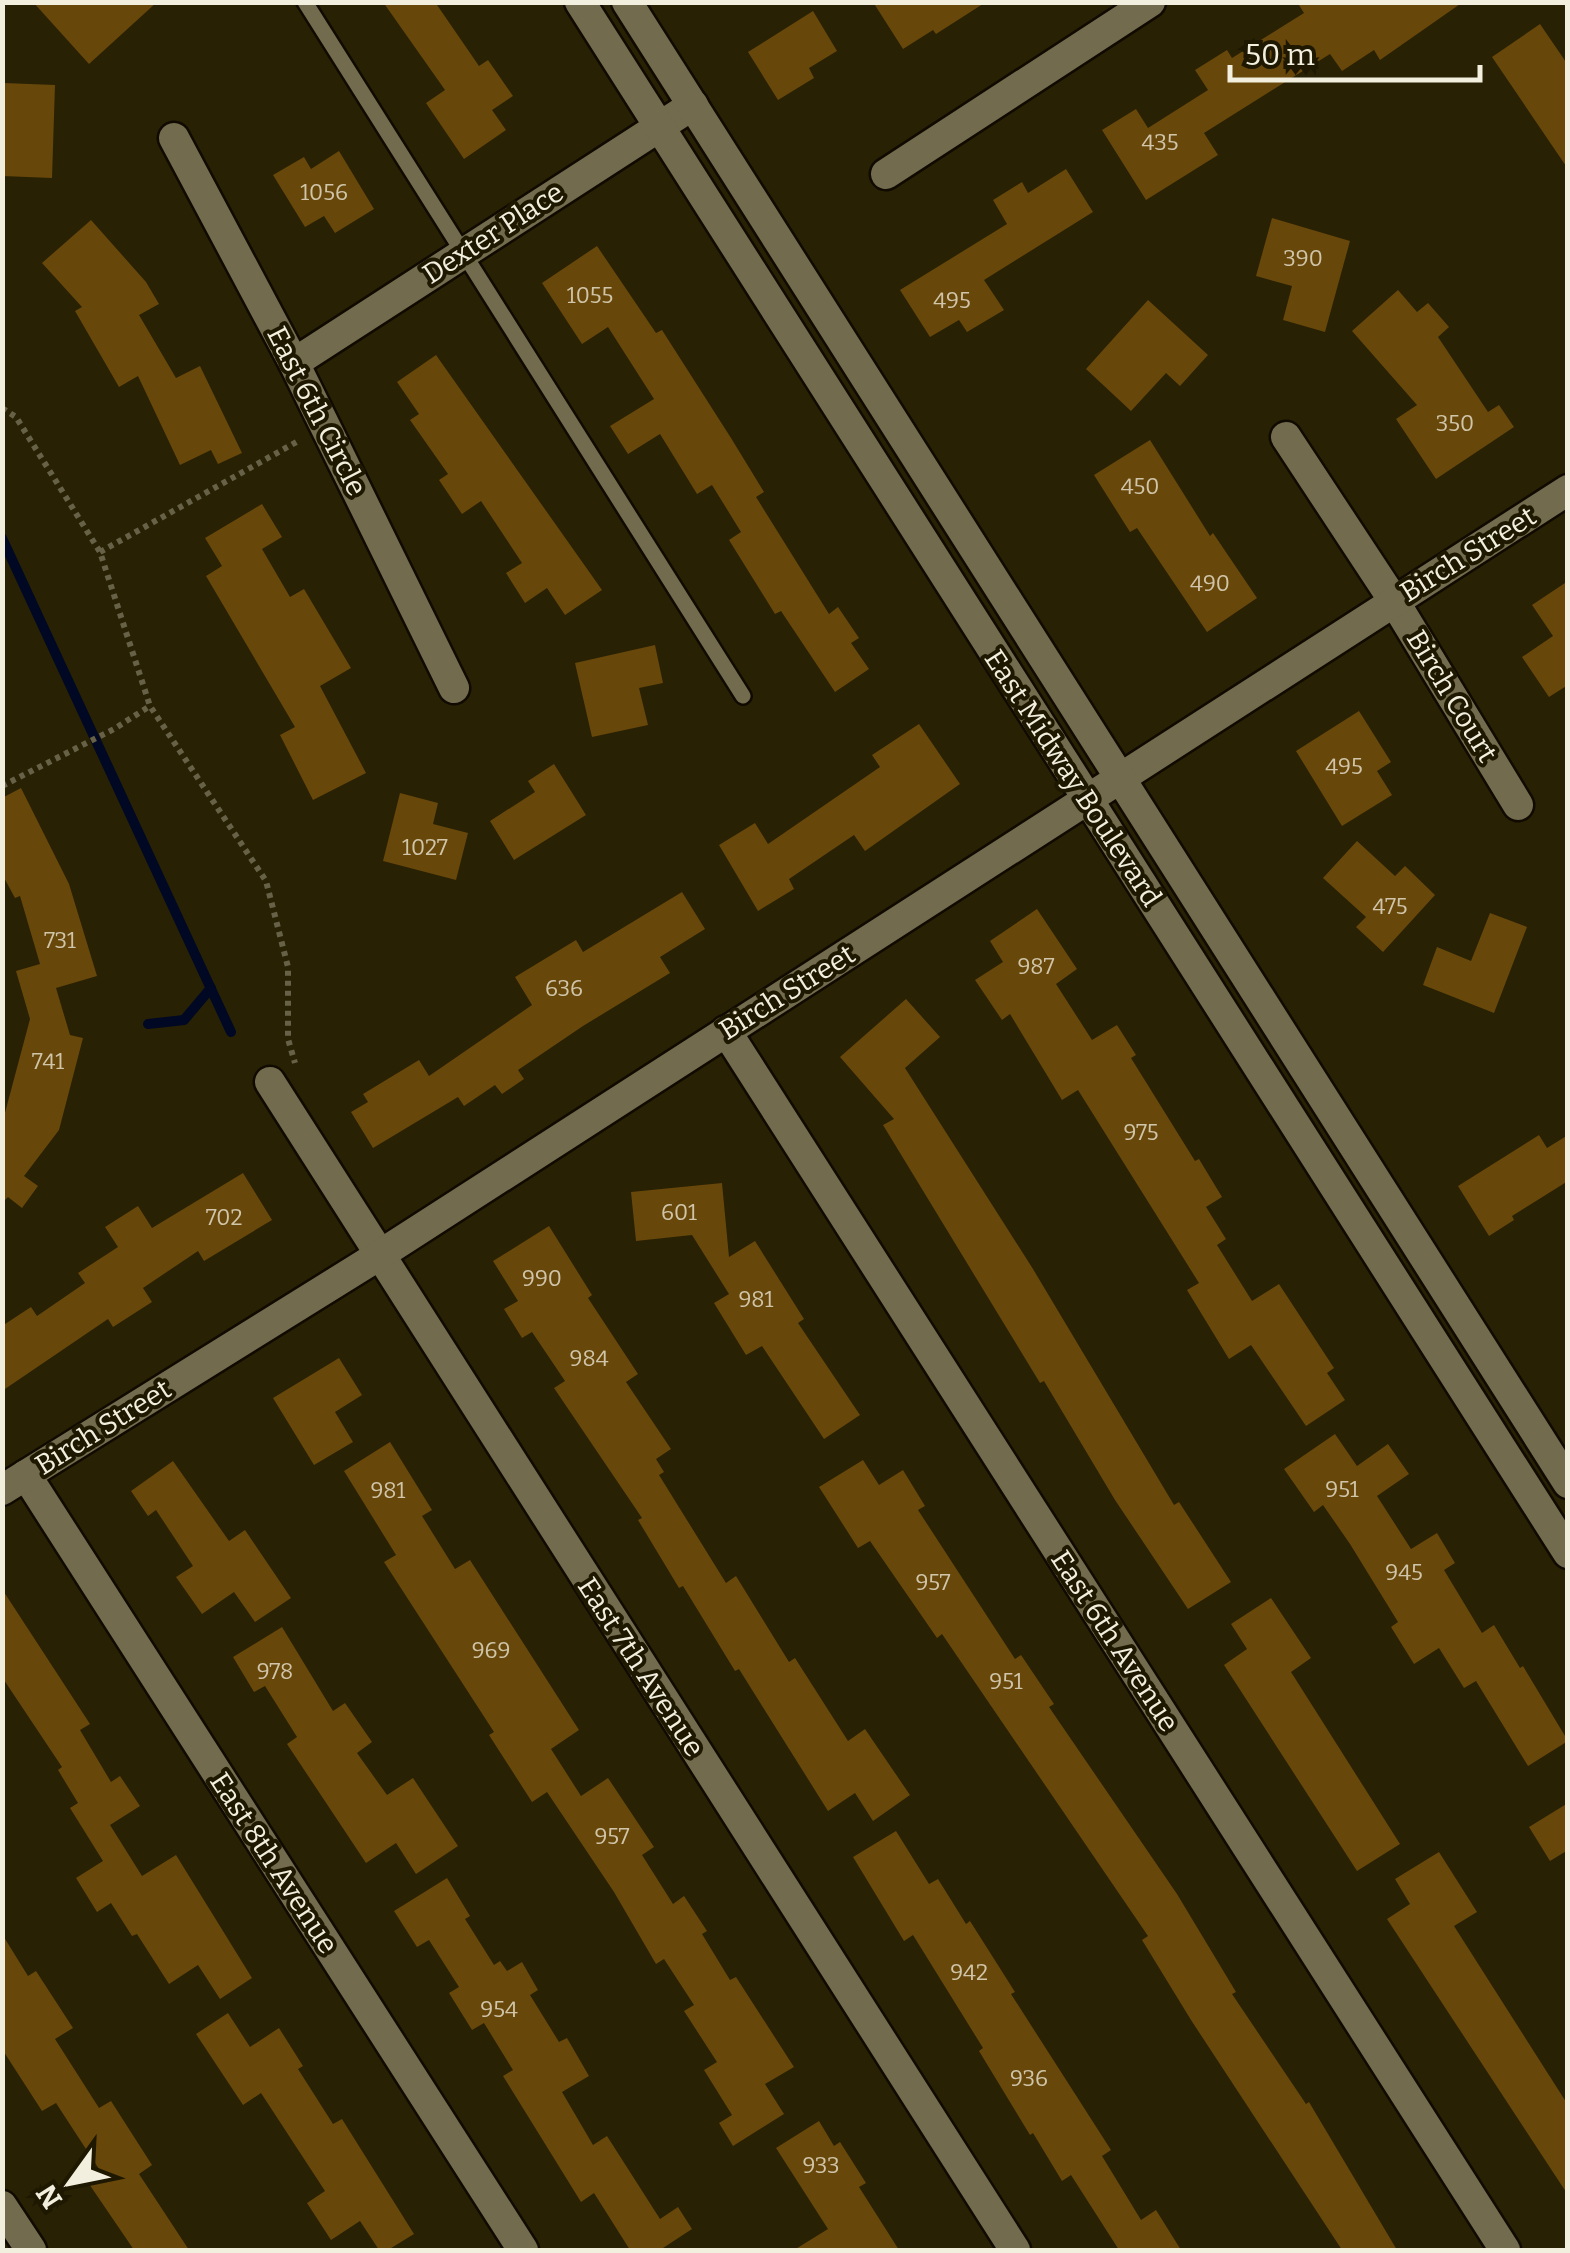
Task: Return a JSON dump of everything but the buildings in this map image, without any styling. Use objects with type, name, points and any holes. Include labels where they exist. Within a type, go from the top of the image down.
[{"type":"street","name":"East Midway Boulevard","points":[[580,2],[1568,1552]]},
{"type":"street","name":"East Midway Boulevard","points":[[627,2],[1568,1483]]},
{"type":"street","points":[[886,174],[1150,2]]},
{"type":"street","name":"Dexter Place","points":[[294,362],[693,105]]},
{"type":"street","name":"East 6th Circle","points":[[174,138],[294,362],[454,688]]},
{"type":"street","name":"Birch Court","points":[[1286,437],[1394,600],[1518,804]]},
{"type":"street","name":"Birch Street","points":[[14,1482],[378,1256],[1568,490]]},
{"type":"street","name":"East 6th Avenue","points":[[726,1031],[1505,2250]]},
{"type":"street","name":"East 7th Avenue","points":[[270,1082],[1015,2250]]},
{"type":"street","name":"East 8th Avenue","points":[[14,1482],[523,2250]]},
{"type":"street","points":[[2,2206],[31,2250]]},
{"type":"lane","points":[[305,2],[743,696]]},
{"type":"path","points":[[2,408],[16,417],[100,552],[150,706],[266,882],[288,967],[288,1039],[296,1063],[270,1082]]},
{"type":"path","points":[[100,552],[326,426]]},
{"type":"path","points":[[2,786],[114,730],[150,706]]},
{"type":"waterway","points":[[2,538],[231,1032]]},
{"type":"waterway","points":[[148,1024],[184,1020],[211,988]]}]
